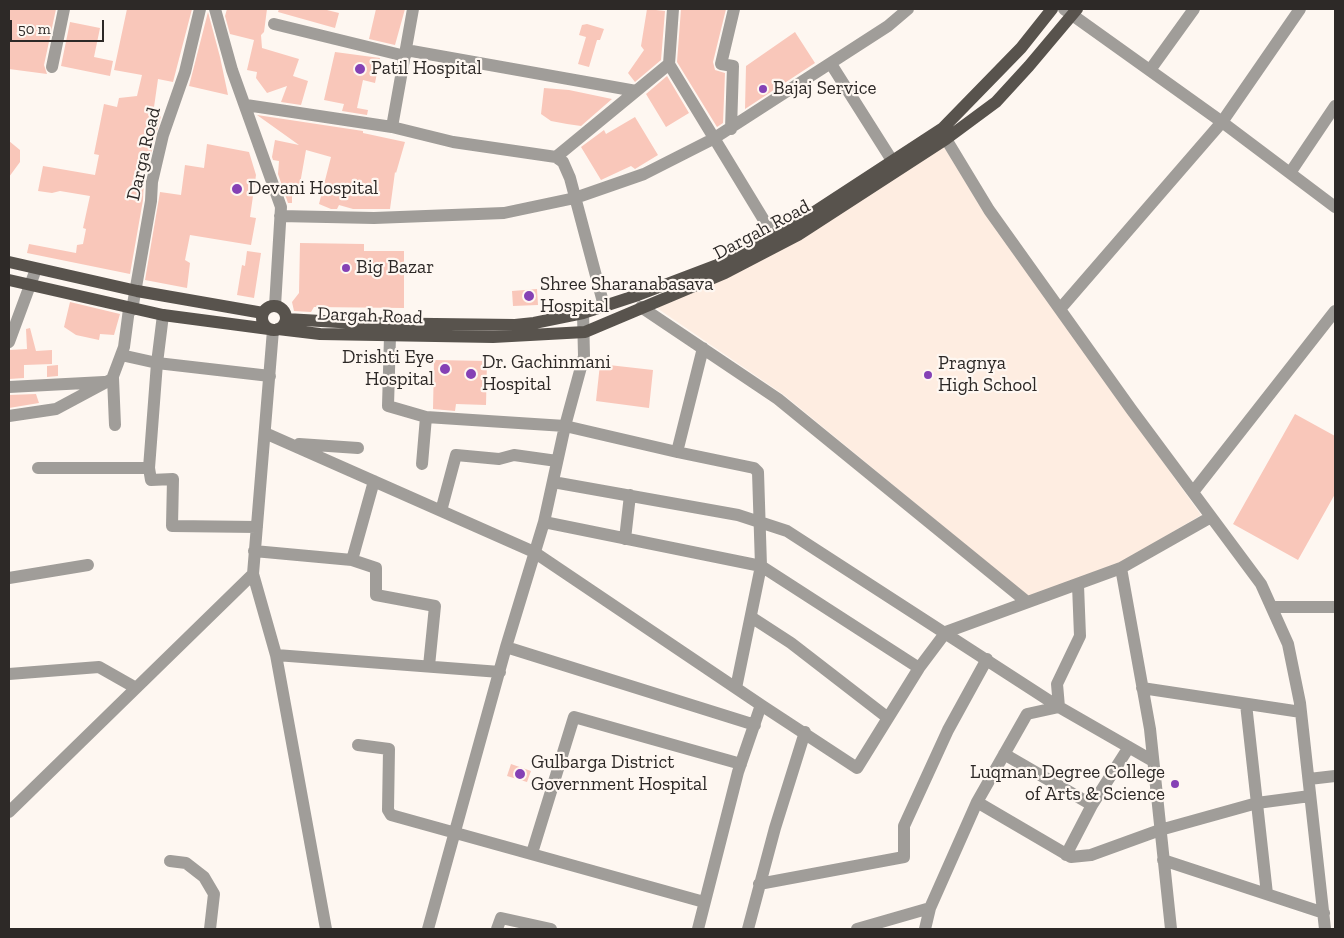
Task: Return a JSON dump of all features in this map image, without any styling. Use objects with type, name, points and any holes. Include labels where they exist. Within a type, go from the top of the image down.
[{"type":"main road","name":"Dargah Road","points":[[277,327],[356,323],[515,325],[582,313],[717,265],[802,220],[943,128],[1021,48],[1052,9]]},
{"type":"main road","name":"Dargah Road","points":[[9,280],[163,315],[277,327],[390,336],[493,337],[584,332],[725,273],[798,235],[946,140],[996,102],[1030,66],[1071,11]]},
{"type":"main road","points":[[9,262],[137,291],[263,314]]},
{"type":"main road","points":[[275,306],[283,310],[277,327],[263,322],[263,314],[266,310],[275,306]]},
{"type":"street","points":[[52,68],[64,9]]},
{"type":"street","name":"Darga Road","points":[[110,380],[121,355],[137,291],[152,182],[163,135],[185,72],[200,9]]},
{"type":"street","points":[[215,9],[232,70],[281,207],[275,306]]},
{"type":"street","points":[[392,127],[414,9]]},
{"type":"street","points":[[670,9],[669,64],[713,140],[773,235]]},
{"type":"street","points":[[731,129],[733,66],[722,64],[734,9]]},
{"type":"street","points":[[280,216],[374,218],[504,212],[575,198],[644,174],[713,140],[888,26],[908,9]]},
{"type":"street","points":[[1150,70],[1194,9]]},
{"type":"street","points":[[1060,309],[1222,122],[1300,9]]},
{"type":"street","points":[[1071,11],[1335,206]]},
{"type":"street","points":[[274,24],[406,53],[636,91]]},
{"type":"street","points":[[556,157],[669,64]]},
{"type":"street","points":[[831,64],[893,162]]},
{"type":"street","points":[[246,105],[392,127],[452,142],[556,157],[563,162],[570,178],[604,306]]},
{"type":"street","points":[[1290,173],[1331,121],[1335,106]]},
{"type":"street","points":[[946,140],[989,210],[1261,584],[1288,644],[1301,712],[1326,929]]},
{"type":"street","points":[[9,342],[36,269]]},
{"type":"street","points":[[641,307],[778,399],[1028,602]]},
{"type":"street","points":[[1193,492],[1335,311]]},
{"type":"street","points":[[428,929],[506,647],[544,522],[565,426],[584,356],[582,313]]},
{"type":"street","points":[[163,315],[157,362],[149,468],[151,480],[173,479],[172,526],[257,527]]},
{"type":"street","points":[[277,327],[270,376],[253,574],[276,655],[326,929]]},
{"type":"street","points":[[390,336],[388,406],[426,417],[565,426],[756,469],[758,472],[761,566],[736,688]]},
{"type":"street","points":[[676,452],[703,348]]},
{"type":"street","points":[[121,355],[157,362],[270,376]]},
{"type":"street","points":[[9,387],[110,380]]},
{"type":"street","points":[[9,416],[56,409],[110,380]]},
{"type":"street","points":[[110,380],[115,425]]},
{"type":"street","points":[[422,464],[426,417]]},
{"type":"street","points":[[265,433],[534,552],[761,705],[805,732],[855,768],[919,668],[946,632],[1121,568],[1211,517]]},
{"type":"street","points":[[289,444],[358,448]]},
{"type":"street","points":[[441,511],[456,455],[499,458],[514,455],[557,461]]},
{"type":"street","points":[[38,468],[149,468]]},
{"type":"street","points":[[352,560],[374,481]]},
{"type":"street","points":[[553,482],[738,516],[787,531],[946,632],[1059,707],[1153,761]]},
{"type":"street","points":[[625,539],[630,495]]},
{"type":"street","points":[[544,522],[761,566],[919,668]]},
{"type":"street","points":[[254,551],[352,560],[376,568],[376,595],[435,606],[429,666]]},
{"type":"street","points":[[9,578],[88,565]]},
{"type":"street","points":[[1121,568],[1153,761],[1172,929]]},
{"type":"street","points":[[9,812],[253,574]]},
{"type":"street","points":[[1059,707],[1057,684],[1080,636],[1078,585]]},
{"type":"street","points":[[1272,607],[1335,608]]},
{"type":"street","points":[[751,618],[791,643],[888,718]]},
{"type":"street","points":[[506,647],[755,725]]},
{"type":"street","points":[[276,655],[500,672]]},
{"type":"street","points":[[759,884],[904,858],[904,826],[948,730],[986,659]]},
{"type":"street","points":[[9,674],[99,667],[136,688]]},
{"type":"street","points":[[1142,688],[1301,712]]},
{"type":"street","points":[[1246,704],[1267,894]]},
{"type":"street","points":[[698,929],[741,764],[761,705]]},
{"type":"street","points":[[925,929],[930,908],[977,802],[1027,714],[1059,707]]},
{"type":"street","points":[[532,853],[574,717],[741,764]]},
{"type":"street","points":[[748,929],[759,884],[805,732]]},
{"type":"street","points":[[358,745],[388,750],[390,814],[704,902]]},
{"type":"street","points":[[1066,855],[1092,805],[1129,747]]},
{"type":"street","points":[[1004,754],[1092,805]]},
{"type":"street","points":[[1308,780],[1335,776]]},
{"type":"street","points":[[977,802],[1071,857],[1091,855],[1160,830],[1257,803],[1310,796]]},
{"type":"street","points":[[1163,860],[1324,913]]},
{"type":"street","points":[[170,861],[186,864],[204,877],[214,894],[210,929]]},
{"type":"street","points":[[857,929],[930,908]]},
{"type":"street","points":[[497,929],[501,918],[551,929]]},
{"type":"shaded area","name":"Pragnya High School","points":[[943,145],[983,211],[1201,515],[1119,564],[1028,596],[784,395],[654,306]]},
{"type":"building","points":[[9,9],[56,9],[44,65],[47,74],[9,69]]},
{"type":"building","points":[[127,9],[192,9],[173,82],[158,79],[153,114],[161,116],[144,180],[143,200],[130,274],[27,253],[29,244],[76,253],[77,245],[83,244],[86,229],[83,228],[90,196],[60,191],[52,193],[38,191],[43,166],[95,175],[99,155],[94,154],[104,104],[117,107],[119,98],[137,96],[142,75],[114,70]]},
{"type":"building","points":[[227,9],[267,9],[264,32],[261,35],[262,48],[299,59],[293,76],[308,81],[301,105],[281,102],[287,86],[267,93],[256,78],[257,72],[247,70],[254,40],[230,34],[225,16]]},
{"type":"building","points":[[279,9],[323,9],[339,13],[335,28],[278,12]]},
{"type":"building","points":[[376,9],[405,9],[395,45],[369,39]]},
{"type":"building","points":[[647,9],[665,11],[661,60],[635,82],[628,73],[644,50],[641,46]]},
{"type":"building","points":[[681,9],[726,9],[713,62],[715,70],[725,73],[723,123],[717,127],[677,62]]},
{"type":"building","points":[[208,12],[220,57],[228,95],[189,86]]},
{"type":"building","points":[[70,22],[100,28],[94,57],[113,61],[110,76],[61,66]]},
{"type":"building","points":[[587,24],[604,29],[600,40],[597,40],[589,67],[578,64],[586,37],[579,35],[582,25]]},
{"type":"building","name":"Bajaj Service","points":[[795,32],[815,63],[745,109],[746,66]]},
{"type":"building","points":[[335,52],[380,58],[375,83],[363,80],[357,108],[368,110],[367,115],[342,111],[344,104],[324,100]]},
{"type":"building","points":[[667,76],[689,113],[666,127],[646,94]]},
{"type":"building","points":[[544,88],[569,90],[612,99],[581,126],[567,124],[551,121],[541,114]]},
{"type":"building","points":[[257,115],[363,131],[363,133],[405,142],[395,172],[390,209],[353,209],[339,205],[337,209],[331,209],[319,204],[331,157],[306,150],[298,195],[292,191],[292,203],[288,203],[278,174],[279,161],[273,160],[272,157],[275,140],[299,145]]},
{"type":"building","points":[[635,117],[658,155],[635,169],[631,166],[601,180],[581,147],[604,130],[606,134]]},
{"type":"building","points":[[9,141],[20,150],[20,162],[9,177]]},
{"type":"building","points":[[207,144],[249,152],[256,175],[250,217],[256,218],[251,245],[190,235],[185,260],[190,263],[187,288],[145,280],[160,192],[181,195],[185,165],[204,168]]},
{"type":"building","points":[[300,243],[364,244],[364,251],[404,251],[404,308],[314,307],[311,312],[294,311],[292,302],[299,293]]},
{"type":"building","points":[[247,251],[261,253],[254,298],[237,295],[242,265],[245,266]]},
{"type":"building","points":[[537,289],[538,305],[513,306],[512,291]]},
{"type":"building","points":[[70,302],[120,314],[114,335],[100,334],[99,340],[76,335],[64,327]]},
{"type":"building","points":[[30,328],[36,351],[52,350],[52,364],[24,365],[24,378],[9,379],[9,350],[27,349],[26,329]]},
{"type":"building","points":[[434,360],[487,361],[486,405],[456,404],[455,411],[433,409]]},
{"type":"building","points":[[600,364],[653,370],[649,408],[596,401]]},
{"type":"building","points":[[58,365],[58,376],[47,377],[47,366]]},
{"type":"building","points":[[36,394],[39,403],[9,408],[9,395]]},
{"type":"building","points":[[1295,414],[1335,436],[1335,494],[1298,560],[1233,524]]},
{"type":"building","points":[[511,764],[531,771],[527,782],[507,776]]},
{"type":"place","name":"Patil Hospital","points":[[360,69]]},
{"type":"place","name":"Bajaj Service","points":[[763,89]]},
{"type":"place","name":"Devani Hospital","points":[[237,189]]},
{"type":"place","name":"Big Bazar","points":[[346,268]]},
{"type":"place","name":"Shree Sharanabasava Hospital","points":[[529,296]]},
{"type":"place","name":"Drishti Eye Hospital","points":[[445,369]]},
{"type":"place","name":"Dr. Gachinmani Hospital","points":[[471,374]]},
{"type":"place","name":"Pragnya High School","points":[[928,375]]},
{"type":"place","name":"Gulbarga District Government Hospital","points":[[520,774]]},
{"type":"place","name":"Luqman Degree College of Arts & Science","points":[[1175,784]]}]
